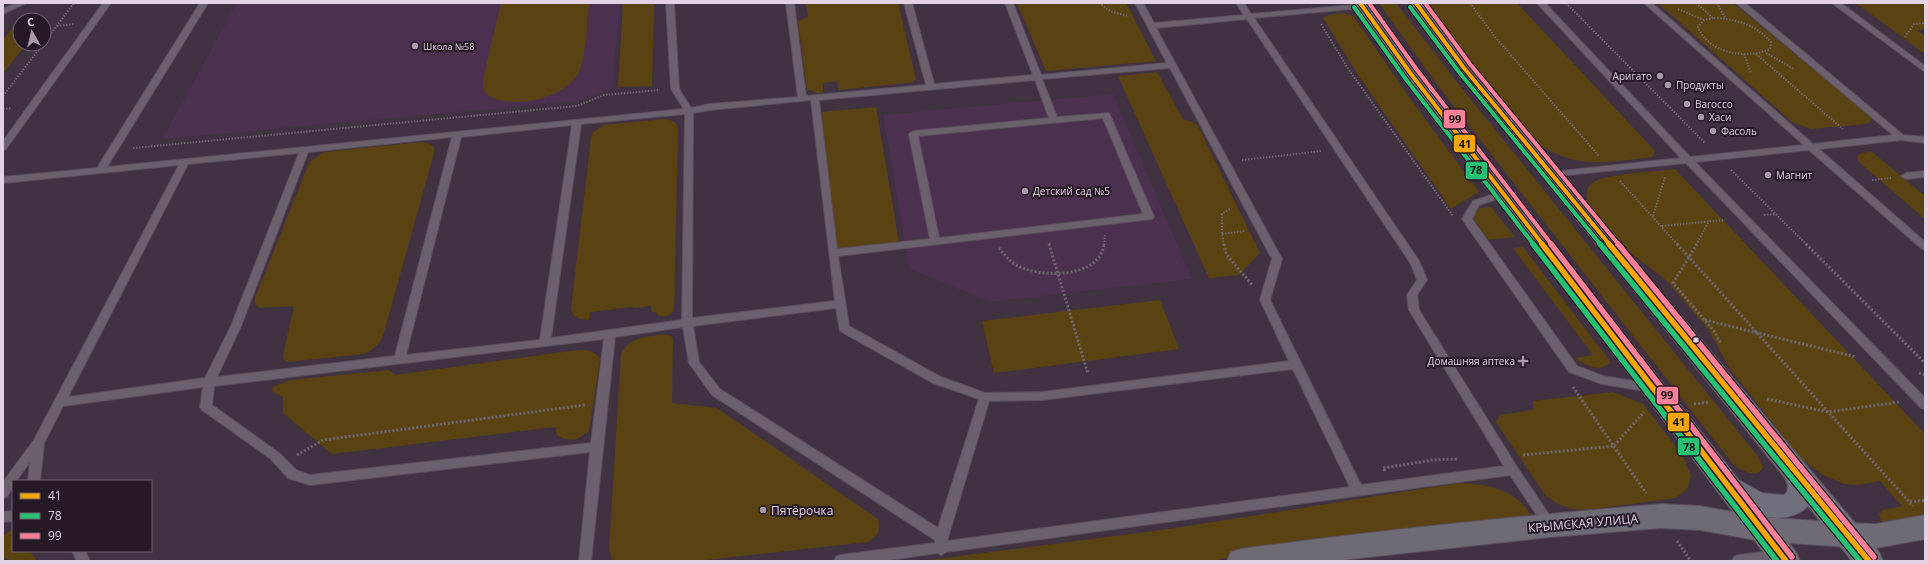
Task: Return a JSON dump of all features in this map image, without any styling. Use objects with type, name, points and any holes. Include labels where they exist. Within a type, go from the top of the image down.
[{"type":"main road","points":[[1416,3],[1464,68],[1551,175],[1870,561]]},
{"type":"main road","points":[[1361,5],[1411,74],[1783,558]]},
{"type":"main road","points":[[1722,478],[1736,492],[1755,502],[1774,506],[1790,505],[1800,497],[1801,485],[1795,470]]},
{"type":"street","name":"КРЫМСКАЯ УЛИЦА","points":[[1242,561],[1347,547],[1661,516],[1700,518],[1761,530],[1876,536],[1920,518]]},
{"type":"lane","points":[[3,12],[22,3]]},
{"type":"lane","points":[[3,147],[107,3]]},
{"type":"lane","points":[[100,170],[114,150],[204,3]]},
{"type":"lane","points":[[670,3],[674,89],[689,111],[687,323],[694,362],[716,392],[941,543]]},
{"type":"lane","points":[[790,3],[802,98]]},
{"type":"lane","points":[[908,3],[931,87]]},
{"type":"lane","points":[[1009,3],[1039,77],[1054,120]]},
{"type":"lane","points":[[1139,3],[1277,259],[1265,300],[1358,491]]},
{"type":"lane","points":[[1240,3],[1341,150],[1416,263],[1422,280],[1412,295],[1414,310],[1507,457],[1513,470],[1550,526]]},
{"type":"lane","points":[[1542,3],[1743,218],[1925,405]]},
{"type":"lane","points":[[1648,3],[1925,247]]},
{"type":"lane","points":[[1740,3],[1901,137]]},
{"type":"lane","points":[[1836,3],[1925,70]]},
{"type":"lane","points":[[1151,26],[1361,5]]},
{"type":"lane","points":[[3,180],[458,133],[689,111],[710,107],[1172,65]]},
{"type":"lane","points":[[815,97],[833,253],[844,328],[937,380],[985,397],[1042,396],[1296,364]]},
{"type":"lane","points":[[833,253],[1149,217],[1106,115],[913,134],[935,241]]},
{"type":"lane","points":[[545,343],[576,122]]},
{"type":"lane","points":[[399,360],[458,133]]},
{"type":"lane","points":[[1551,175],[1857,141],[1901,137],[1925,140]]},
{"type":"lane","points":[[305,149],[236,326],[209,382],[206,407],[275,456],[292,474],[310,480],[338,478],[596,447]]},
{"type":"lane","points":[[3,493],[12,478],[38,443],[185,162]]},
{"type":"lane","points":[[1906,176],[1925,174]]},
{"type":"lane","points":[[1503,194],[1476,203],[1467,219],[1573,369],[1602,380],[1653,388]]},
{"type":"lane","points":[[60,402],[209,382],[545,343],[610,333],[841,304]]},
{"type":"lane","points":[[585,561],[596,447],[603,403],[610,333]]},
{"type":"lane","points":[[941,543],[985,397]]},
{"type":"lane","points":[[34,480],[38,443]]},
{"type":"lane","points":[[840,561],[941,543],[1358,491],[1513,470]]},
{"type":"lane","points":[[79,552],[84,561]]},
{"type":"lane","points":[[1738,561],[1783,558]]},
{"type":"path","points":[[52,32],[74,3]]},
{"type":"path","points":[[1099,3],[1101,6],[1112,12],[1126,16],[1145,14]]},
{"type":"path","points":[[1470,3],[1495,37],[1610,169],[1910,502],[1920,518]]},
{"type":"path","points":[[1566,3],[1925,363]]},
{"type":"path","points":[[1696,3],[1714,18]]},
{"type":"path","points":[[1717,3],[1726,19]]},
{"type":"path","points":[[1672,6],[1704,20],[1714,18],[1726,19],[1748,24],[1765,34],[1772,46],[1766,53],[1756,54],[1731,52],[1708,42],[1698,32],[1698,27],[1704,20]]},
{"type":"path","points":[[1890,43],[1898,42],[1904,38],[1914,24],[1925,23]]},
{"type":"path","points":[[3,96],[37,52]]},
{"type":"path","points":[[1756,54],[1857,141]]},
{"type":"path","points":[[114,150],[577,106],[604,95],[674,89]]},
{"type":"path","points":[[1224,162],[1341,150]]},
{"type":"path","points":[[1652,216],[1665,176],[1688,160]]},
{"type":"path","points":[[1852,183],[1906,176]]},
{"type":"path","points":[[1245,199],[1222,214],[1222,234],[1226,254],[1265,300]]},
{"type":"path","points":[[1662,226],[1775,214]]},
{"type":"path","points":[[1709,221],[1690,258],[1673,283],[1714,331],[1724,349]]},
{"type":"path","points":[[1222,234],[1262,230]]},
{"type":"path","points":[[998,246],[1001,252],[1011,262],[1024,269],[1040,274],[1058,275],[1075,272],[1094,261],[1104,248],[1104,233]]},
{"type":"path","points":[[1048,241],[1093,390]]},
{"type":"path","points":[[1705,320],[1925,375]]},
{"type":"path","points":[[1507,457],[1614,446],[1646,410],[1757,395],[1780,403],[1828,412],[1902,402],[1914,394]]},
{"type":"path","points":[[282,463],[323,440],[603,403]]},
{"type":"path","points":[[1910,502],[1925,500]]},
{"type":"shaded area","name":"Школа №58","points":[[237,3],[620,3],[612,89],[577,101],[162,139]]},
{"type":"shaded area","points":[[501,3],[589,3],[583,57],[579,72],[573,81],[563,89],[551,95],[524,102],[498,100],[487,94],[483,88],[483,80]]},
{"type":"shaded area","points":[[623,3],[654,3],[652,86],[618,87]]},
{"type":"shaded area","points":[[806,3],[898,3],[916,79],[913,82],[906,83],[839,90],[837,81],[823,83],[823,92],[817,93],[807,89],[798,21],[808,17]]},
{"type":"shaded area","points":[[1017,3],[1126,3],[1156,61],[1046,71]]},
{"type":"shaded area","points":[[1379,3],[1396,3],[1456,81],[1756,454],[1763,466],[1758,473],[1750,473],[1733,464],[1436,83]]},
{"type":"shaded area","points":[[1426,3],[1517,3],[1655,151],[1652,157],[1608,162],[1581,161],[1554,153],[1540,145],[1469,59]]},
{"type":"shaded area","points":[[1658,3],[1733,3],[1863,110],[1871,117],[1871,121],[1866,124],[1811,129],[1792,122]]},
{"type":"shaded area","points":[[1856,3],[1925,3],[1925,29],[1916,30],[1925,36],[1925,54]]},
{"type":"shaded area","points":[[1344,13],[1353,16],[1414,104],[1479,192],[1451,209],[1358,75],[1323,18],[1328,15]]},
{"type":"shaded area","points":[[12,29],[12,52],[20,52],[3,73],[3,39]]},
{"type":"shaded area","points":[[1157,72],[1183,119],[1197,124],[1260,253],[1239,275],[1209,278],[1118,76]]},
{"type":"shaded area","name":"Детский сад №5","points":[[1113,94],[1192,279],[989,302],[909,268],[883,115]]},
{"type":"shaded area","points":[[876,107],[899,243],[836,250],[822,112]]},
{"type":"shaded area","points":[[664,119],[673,121],[678,128],[674,311],[668,315],[662,316],[657,315],[656,312],[652,312],[651,306],[635,308],[630,307],[590,312],[589,320],[574,316],[571,309],[591,138],[593,132],[604,125]]},
{"type":"shaded area","points":[[423,142],[430,144],[434,148],[434,153],[383,336],[375,347],[363,354],[288,362],[284,360],[283,355],[294,306],[260,308],[255,304],[255,298],[309,163],[322,153]]},
{"type":"shaded area","points":[[1871,151],[1925,196],[1925,219],[1860,163],[1857,158],[1859,154]]},
{"type":"shaded area","points":[[1675,169],[1925,434],[1925,526],[1890,529],[1881,521],[1879,514],[1883,510],[1902,506],[1880,481],[1859,485],[1844,484],[1821,474],[1799,456],[1730,369],[1708,329],[1667,281],[1626,249],[1588,203],[1587,190],[1592,183],[1599,180],[1619,175]]},
{"type":"shaded area","points":[[1491,207],[1515,237],[1489,240],[1472,217],[1480,208]]},
{"type":"shaded area","points":[[1523,247],[1609,360],[1610,363],[1606,366],[1597,368],[1592,367],[1575,358],[1593,355],[1513,248]]},
{"type":"shaded area","points":[[1160,300],[1179,349],[994,373],[982,321]]},
{"type":"shaded area","points":[[664,334],[671,336],[673,339],[672,403],[717,408],[878,519],[879,530],[876,535],[868,542],[698,561],[612,561],[609,549],[621,354],[624,348],[633,341],[645,337]]},
{"type":"shaded area","points":[[578,350],[593,352],[600,359],[589,430],[582,436],[570,440],[557,435],[555,427],[332,454],[283,413],[283,397],[273,392],[272,389],[274,386],[292,380],[389,370],[395,375]]},
{"type":"shaded area","points":[[1613,392],[1643,404],[1677,448],[1684,458],[1691,476],[1687,490],[1675,498],[1587,510],[1572,509],[1558,504],[1545,495],[1496,422],[1500,415],[1533,410],[1533,401]]},
{"type":"shaded area","points":[[1459,483],[1480,484],[1500,490],[1518,499],[1531,515],[1528,522],[1207,561],[921,561],[1169,529]]},
{"type":"shaded area","points":[[12,530],[12,552],[31,552],[37,561],[9,561],[9,559],[3,558],[3,536]]},
{"type":"transit line","name":"41","points":[[1360,3],[1411,74],[1786,561]]},
{"type":"transit line","name":"99","points":[[1369,3],[1417,70],[1792,557]]},
{"type":"transit line","name":"41","points":[[1416,3],[1464,68],[1869,561]]},
{"type":"transit line","name":"99","points":[[1425,3],[1470,64],[1874,557]]},
{"type":"transit line","name":"78","points":[[1354,7],[1405,78],[1777,561]]},
{"type":"transit line","name":"78","points":[[1410,7],[1459,72],[1860,561]]},
{"type":"place","name":"Школа №58","points":[[415,46]]},
{"type":"place","name":"Аригато","points":[[1660,76]]},
{"type":"place","name":"Продукты","points":[[1668,85]]},
{"type":"place","name":"Barocco","points":[[1687,104]]},
{"type":"place","name":"Хаси","points":[[1701,117]]},
{"type":"place","name":"Фасоль","points":[[1713,131]]},
{"type":"place","name":"Магнит","points":[[1768,175]]},
{"type":"place","name":"Детский сад №5","points":[[1025,191]]},
{"type":"place","name":"Домашняя аптека","points":[[1523,361]]},
{"type":"place","name":"Пятёрочка","points":[[763,510]]}]
